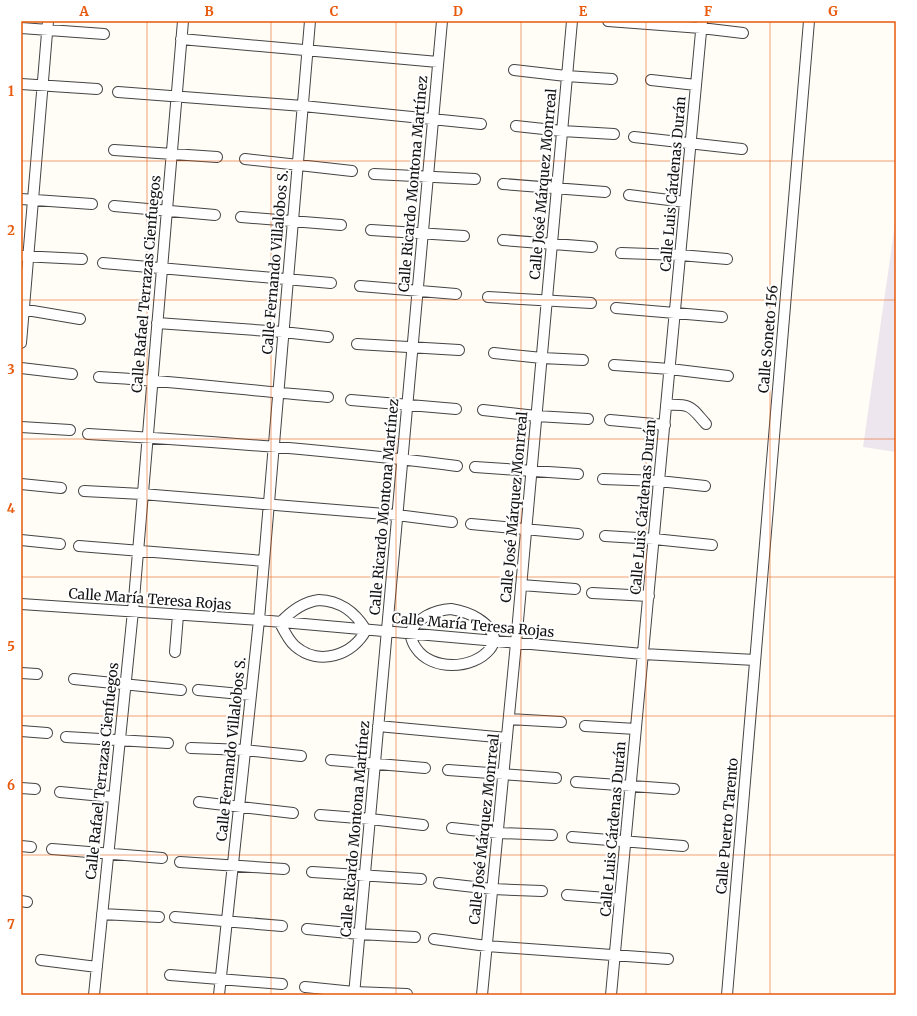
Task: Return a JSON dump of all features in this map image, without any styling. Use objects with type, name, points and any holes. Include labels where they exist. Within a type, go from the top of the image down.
[{"type":"street","name":"Calle Rafael Terrazas Cienfuegos","points":[[94,995],[124,684],[133,611],[183,21]]},
{"type":"street","name":"Calle Fernando Villalobos S.","points":[[219,995],[259,620],[310,21]]},
{"type":"street","name":"Calle Ricardo Montona Martínez","points":[[354,993],[442,21]]},
{"type":"street","name":"Calle José Márquez Monrreal","points":[[482,995],[532,470],[572,21]]},
{"type":"street","points":[[608,21],[702,24],[743,33]]},
{"type":"street","name":"Calle Soneto 156","points":[[755,660],[809,21]]},
{"type":"street","name":"Calle Luis Cárdenas Durán","points":[[611,995],[702,24]]},
{"type":"street","points":[[21,28],[48,26],[104,34]]},
{"type":"street","points":[[21,343],[25,256],[33,200],[48,26]]},
{"type":"street","points":[[181,39],[438,62]]},
{"type":"street","points":[[514,70],[566,76],[612,78]]},
{"type":"street","points":[[651,80],[696,85]]},
{"type":"street","points":[[21,84],[97,89]]},
{"type":"street","points":[[118,92],[303,106],[481,124]]},
{"type":"street","points":[[516,126],[562,131],[614,134]]},
{"type":"street","points":[[634,138],[742,149]]},
{"type":"street","points":[[114,150],[217,157]]},
{"type":"street","points":[[245,159],[352,171]]},
{"type":"street","points":[[374,174],[475,179]]},
{"type":"street","points":[[503,184],[557,187],[604,192]]},
{"type":"street","points":[[629,195],[685,202]]},
{"type":"street","points":[[21,199],[92,204]]},
{"type":"street","points":[[114,206],[215,215]]},
{"type":"street","points":[[241,217],[341,225]]},
{"type":"street","points":[[371,230],[464,236]]},
{"type":"street","points":[[503,240],[592,247]]},
{"type":"street","points":[[621,253],[680,255],[727,259]]},
{"type":"street","points":[[25,256],[82,259]]},
{"type":"street","points":[[104,263],[331,282]]},
{"type":"street","points":[[360,286],[456,294]]},
{"type":"street","points":[[488,297],[591,302]]},
{"type":"street","points":[[616,308],[722,317]]},
{"type":"street","points":[[22,309],[80,319]]},
{"type":"street","points":[[157,324],[283,332],[328,337]]},
{"type":"street","points":[[357,344],[459,350]]},
{"type":"street","points":[[494,353],[542,358],[583,360]]},
{"type":"street","points":[[614,365],[670,369],[728,376]]},
{"type":"street","points":[[21,368],[72,374]]},
{"type":"street","points":[[99,377],[152,380],[328,397]]},
{"type":"street","points":[[351,400],[456,409]]},
{"type":"street","points":[[666,405],[684,404],[688,406],[706,424]]},
{"type":"street","points":[[483,410],[536,416],[588,419]]},
{"type":"street","points":[[610,420],[665,425]]},
{"type":"street","points":[[21,427],[70,430]]},
{"type":"street","points":[[88,434],[147,437],[402,458],[457,466]]},
{"type":"street","points":[[474,467],[578,474]]},
{"type":"street","points":[[603,479],[659,481],[705,486]]},
{"type":"street","points":[[21,484],[61,488]]},
{"type":"street","points":[[84,491],[142,494],[397,515],[452,522]]},
{"type":"street","points":[[471,524],[578,534]]},
{"type":"street","points":[[605,536],[712,545]]},
{"type":"street","points":[[21,540],[60,544]]},
{"type":"street","points":[[79,546],[264,561]]},
{"type":"street","points":[[521,585],[575,589]]},
{"type":"street","points":[[592,592],[649,596]]},
{"type":"street","points":[[311,601],[328,601],[344,606],[350,610],[362,623],[366,630],[358,642],[349,650],[340,654],[323,657],[304,652],[295,646],[280,623],[290,613],[303,604],[311,601]]},
{"type":"street","name":"Calle María Teresa Rojas","points":[[21,604],[259,620],[643,654],[755,660]]},
{"type":"street","points":[[451,609],[468,613],[484,622],[492,631],[494,641],[490,649],[471,662],[453,666],[423,657],[415,647],[410,633],[413,626],[424,617],[437,611],[451,609]]},
{"type":"street","points":[[175,652],[178,614]]},
{"type":"street","name":"Calle Puerto Tarento","points":[[727,995],[755,660]]},
{"type":"street","points":[[21,673],[37,674]]},
{"type":"street","points":[[74,679],[181,690]]},
{"type":"street","points":[[198,690],[251,695]]},
{"type":"street","points":[[509,718],[561,722]]},
{"type":"street","points":[[378,726],[507,738]]},
{"type":"street","points":[[585,726],[636,729]]},
{"type":"street","points":[[21,731],[47,733]]},
{"type":"street","points":[[66,737],[168,743]]},
{"type":"street","points":[[191,748],[245,750],[301,756]]},
{"type":"street","points":[[331,760],[425,768]]},
{"type":"street","points":[[448,770],[556,778]]},
{"type":"street","points":[[576,782],[674,789]]},
{"type":"street","points":[[21,788],[35,789]]},
{"type":"street","points":[[60,792],[113,797]]},
{"type":"street","points":[[198,802],[293,813]]},
{"type":"street","points":[[320,815],[423,825]]},
{"type":"street","points":[[452,828],[498,833],[552,835]]},
{"type":"street","points":[[572,837],[626,843],[683,846]]},
{"type":"street","points":[[52,850],[162,858]]},
{"type":"street","points":[[180,862],[284,869]]},
{"type":"street","points":[[312,872],[421,879]]},
{"type":"street","points":[[440,883],[492,889],[542,892]]},
{"type":"street","points":[[567,895],[620,899]]},
{"type":"street","points":[[102,914],[159,917]]},
{"type":"street","points":[[175,917],[282,926]]},
{"type":"street","points":[[307,929],[415,937]]},
{"type":"street","points":[[434,939],[487,946],[668,959]]},
{"type":"street","points":[[41,960],[97,966]]},
{"type":"street","points":[[170,975],[282,984]]},
{"type":"street","points":[[305,987],[354,993],[407,994]]},
{"type":"shaded area","points":[[896,217],[896,452],[863,447]]}]
